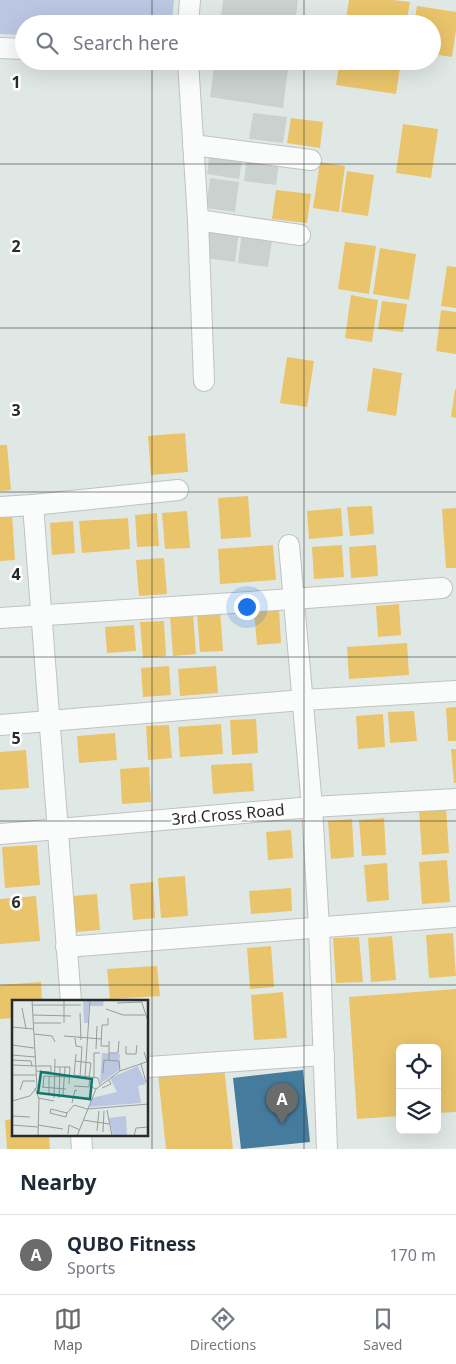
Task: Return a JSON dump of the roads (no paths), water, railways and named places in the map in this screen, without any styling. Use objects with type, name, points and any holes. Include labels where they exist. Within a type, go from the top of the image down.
[{"type":"street","points":[[189,15],[190,0]]},
{"type":"street","points":[[0,48],[15,49]]},
{"type":"street","points":[[189,70],[198,220],[204,381]]},
{"type":"street","points":[[193,145],[311,160]]},
{"type":"street","points":[[198,220],[300,235]]},
{"type":"street","points":[[0,507],[178,490]]},
{"type":"street","points":[[33,505],[71,1000]]},
{"type":"street","points":[[289,545],[312,807],[319,928],[326,1149]]},
{"type":"street","points":[[0,618],[293,600],[442,588]]},
{"type":"street","points":[[0,725],[303,700],[456,691]]},
{"type":"street","name":"3rd Cross Road","points":[[0,834],[312,807],[456,799]]},
{"type":"street","points":[[66,947],[454,917]]},
{"type":"street","points":[[149,1067],[324,1055]]},
{"type":"street","points":[[81,1136],[82,1149]]},
{"type":"place","name":"QUBO Fitness","points":[[282,1124]]}]
